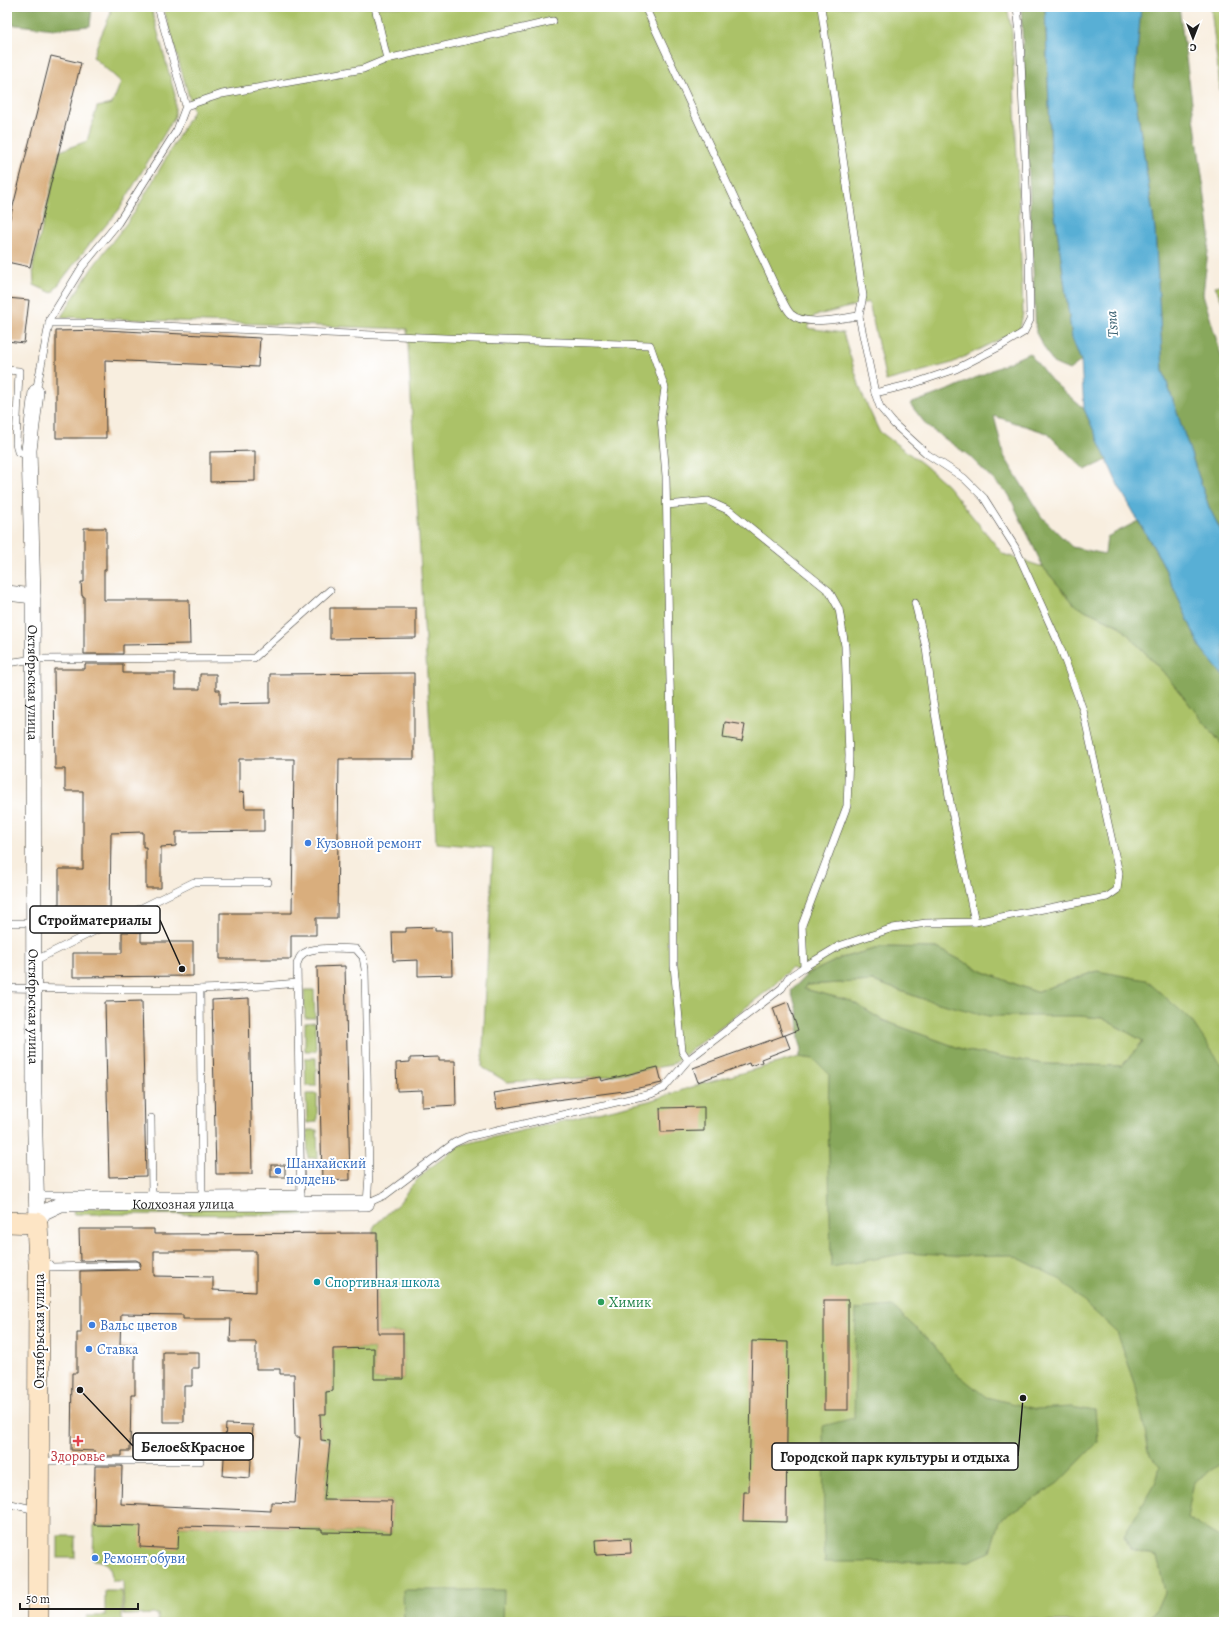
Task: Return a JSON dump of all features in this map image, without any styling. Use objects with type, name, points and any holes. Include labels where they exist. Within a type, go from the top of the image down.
[{"type":"street","name":"Октябрьская улица","points":[[36,392],[29,456],[34,596],[34,988],[36,1195],[39,1264],[38,1622]]},
{"type":"street","points":[[7,593],[34,596]]},
{"type":"street","name":"Колхозная улица","points":[[37,1222],[44,1212],[61,1204],[301,1199],[367,1203]]},
{"type":"street","points":[[7,1222],[37,1222]]},
{"type":"lane","points":[[36,392],[50,319],[82,267],[118,223],[176,130],[186,106],[158,7]]},
{"type":"lane","points":[[375,7],[386,59]]},
{"type":"lane","points":[[645,7],[778,292],[791,314],[806,321],[830,320],[859,316]]},
{"type":"lane","points":[[36,1195],[152,1194],[301,1199],[297,964],[300,956],[306,951],[340,947],[356,949],[363,957],[365,969],[368,1167],[367,1203],[385,1195],[454,1143],[467,1137],[651,1094],[664,1088],[688,1060],[782,988],[788,978],[839,946],[893,928],[926,923],[975,922],[1107,897],[1116,890],[1119,873],[1083,710],[1059,644],[1015,547],[984,498],[964,478],[927,454],[894,424],[880,407],[875,393],[859,316],[863,296],[821,7]]},
{"type":"lane","points":[[875,393],[912,384],[956,368],[999,347],[1024,332],[1030,320],[1020,35],[1017,7]]},
{"type":"lane","points":[[186,106],[222,94],[364,69],[386,59],[553,21]]},
{"type":"lane","points":[[49,323],[93,323],[650,345],[665,388],[661,416],[667,506],[673,794],[674,966],[682,1051],[688,1060]]},
{"type":"lane","points":[[7,370],[19,371],[16,443],[18,452],[29,456]]},
{"type":"lane","points":[[667,506],[708,501],[730,511],[829,591],[839,609],[844,646],[848,740],[847,806],[802,925],[804,967]]},
{"type":"lane","points":[[7,663],[34,660],[254,658],[330,590]]},
{"type":"lane","points":[[915,603],[926,648],[933,702],[950,802],[975,922]]},
{"type":"lane","points":[[34,961],[194,882],[268,882]]},
{"type":"lane","points":[[7,923],[34,923]]},
{"type":"lane","points":[[7,988],[200,989],[262,987],[297,983]]},
{"type":"lane","points":[[200,989],[202,1195]]},
{"type":"lane","points":[[151,1118],[152,1194]]},
{"type":"lane","points":[[39,1264],[49,1264],[51,1267],[136,1265]]},
{"type":"lane","points":[[38,1460],[200,1461]]},
{"type":"lane","points":[[7,1504],[38,1510]]},
{"type":"green space","points":[[7,7],[92,7],[90,26],[55,29],[7,24]]},
{"type":"green space","points":[[109,7],[151,7],[175,95],[175,116],[119,210],[88,246],[52,293],[34,285],[33,266],[60,151],[87,141],[97,107],[112,104],[121,82],[93,57],[111,13]]},
{"type":"green space","points":[[163,7],[1007,7],[1012,31],[1023,313],[1020,329],[952,363],[886,381],[869,302],[814,316],[808,328],[843,333],[862,394],[879,431],[923,464],[947,485],[1003,554],[1043,567],[1076,606],[1120,626],[1164,673],[1224,747],[1224,1070],[1097,971],[1036,992],[984,972],[937,948],[882,947],[841,958],[806,975],[791,968],[771,988],[671,1065],[603,1077],[507,1082],[482,1067],[493,848],[436,843],[407,329],[61,317],[92,268],[135,212],[193,111]]},
{"type":"green space","points":[[1021,7],[1045,7],[1053,200],[1072,338],[1081,361],[1069,370],[1053,363],[1036,333]]},
{"type":"green space","points":[[1141,7],[1179,7],[1210,234],[1203,294],[1224,365],[1224,537],[1209,507],[1163,371],[1155,229],[1134,88]]},
{"type":"green space","points":[[1211,7],[1224,7],[1224,125]]},
{"type":"green space","points":[[1224,284],[1224,306],[1215,286]]},
{"type":"green space","points":[[1029,353],[1051,380],[1084,409],[1107,460],[1085,470],[1047,433],[994,416],[1004,456],[1041,516],[1072,547],[1105,554],[1107,537],[1138,521],[1162,562],[1200,647],[1224,677],[1224,747],[1164,673],[1120,626],[1076,606],[1043,567],[1009,495],[968,455],[928,427],[910,404],[951,389]]},
{"type":"green space","points":[[882,947],[937,948],[984,972],[1036,992],[1097,971],[1146,980],[1191,1020],[1224,1069],[1224,1460],[1194,1482],[1187,1518],[1224,1540],[1224,1622],[1146,1622],[1158,1608],[1165,1592],[1157,1557],[1131,1550],[1124,1536],[1156,1481],[1160,1466],[1150,1456],[1135,1383],[1117,1332],[1076,1295],[1062,1280],[1012,1255],[950,1256],[907,1253],[831,1267],[828,1113],[829,1074],[814,1059],[799,1057],[802,1049],[799,1040],[798,1014],[791,991],[806,975],[841,958]],"holes":[[[873,981],[923,999],[989,1016],[1080,1016],[1102,1018],[1143,1041],[1122,1066],[1044,1064],[967,1051],[882,1020],[851,1001],[804,989],[806,985]]]},
{"type":"green space","points":[[873,981],[923,999],[1102,1018],[1143,1041],[1122,1066],[1044,1064],[967,1051],[882,1020],[851,1001],[804,989],[806,985]]},
{"type":"green space","points":[[304,990],[314,990],[315,1018],[305,1018]]},
{"type":"green space","points":[[315,1022],[316,1051],[305,1051],[305,1023]]},
{"type":"green space","points":[[799,1057],[814,1059],[829,1073],[1224,1241],[1224,1622],[158,1622],[158,1614],[124,1615],[123,1581],[112,1581],[110,1568],[105,1563],[93,1560],[94,1525],[121,1526],[141,1524],[322,1529],[322,1532],[391,1533],[392,1501],[324,1500],[330,1441],[321,1437],[320,1414],[326,1413],[326,1392],[333,1391],[333,1333],[345,1349],[374,1348],[374,1379],[403,1379],[403,1333],[378,1333],[377,1233],[373,1233],[373,1229],[375,1225],[400,1202],[410,1187],[426,1171],[460,1145],[649,1101],[695,1086]]},
{"type":"green space","points":[[305,1058],[316,1058],[316,1086],[306,1086]]},
{"type":"green space","points":[[306,1094],[317,1094],[317,1122],[307,1123]]},
{"type":"green space","points":[[307,1130],[317,1130],[318,1158],[308,1158]]},
{"type":"green space","points":[[309,1207],[308,1215],[73,1214],[74,1208]]},
{"type":"green space","points":[[892,1306],[932,1343],[956,1373],[986,1397],[1036,1409],[1071,1407],[1095,1411],[1098,1442],[1058,1483],[999,1521],[990,1552],[967,1562],[825,1562],[823,1426],[854,1418],[856,1309]]},
{"type":"green space","points":[[58,1536],[75,1536],[75,1558],[58,1558]]},
{"type":"green space","points":[[403,1590],[504,1590],[503,1622],[404,1622]]},
{"type":"green space","points":[[105,1591],[122,1591],[122,1622],[87,1622],[87,1616],[105,1616]]},
{"type":"water","name":"Tsna","points":[[1045,7],[1141,7],[1134,88],[1155,229],[1163,371],[1209,507],[1224,537],[1224,677],[1200,647],[1162,562],[1118,485],[1084,409],[1081,361],[1072,338],[1053,200]]},
{"type":"building","points":[[51,56],[81,63],[30,267],[7,262],[7,230]]},
{"type":"building","points":[[7,298],[29,300],[24,343],[7,341]]},
{"type":"building","points":[[105,330],[260,338],[258,367],[105,360],[106,438],[56,438],[56,331]]},
{"type":"building","points":[[255,451],[255,481],[210,482],[210,452]]},
{"type":"building","points":[[84,528],[106,528],[104,600],[189,600],[190,644],[123,645],[123,654],[84,654],[84,596],[82,596],[81,582],[84,582]]},
{"type":"building","points":[[330,608],[416,608],[416,638],[330,639]]},
{"type":"building","points":[[85,664],[123,664],[123,673],[175,673],[175,689],[200,689],[200,674],[216,674],[216,690],[220,690],[220,704],[270,703],[270,674],[414,673],[414,759],[339,759],[337,918],[316,918],[316,935],[291,935],[291,959],[220,959],[220,913],[292,913],[294,759],[239,759],[239,793],[244,792],[245,808],[264,808],[264,831],[176,832],[176,846],[161,847],[161,888],[146,888],[146,847],[143,847],[143,832],[111,833],[110,912],[83,912],[83,925],[59,924],[59,869],[83,869],[83,791],[65,791],[65,769],[55,769],[54,669],[85,669]]},
{"type":"building","points":[[725,722],[745,725],[742,741],[723,738]]},
{"type":"building","points":[[435,927],[435,931],[451,931],[452,975],[418,976],[418,960],[393,961],[392,932],[406,932],[406,928]]},
{"type":"building","points":[[122,932],[141,932],[141,942],[193,942],[193,976],[73,977],[73,953],[122,953]]},
{"type":"building","points":[[345,966],[350,1180],[322,1181],[317,967]]},
{"type":"building","points":[[249,998],[252,1174],[216,1174],[212,1000]]},
{"type":"building","points":[[142,1001],[146,1176],[109,1177],[105,1002]]},
{"type":"building","points":[[788,1002],[798,1030],[783,1036],[773,1008]]},
{"type":"building","points":[[785,1035],[790,1048],[761,1059],[762,1062],[750,1066],[749,1063],[698,1082],[693,1068]]},
{"type":"building","points":[[439,1057],[439,1061],[455,1061],[456,1105],[422,1107],[422,1090],[397,1091],[396,1063],[410,1062],[410,1058]]},
{"type":"building","points":[[658,1067],[662,1083],[624,1091],[556,1099],[497,1109],[494,1093],[600,1077],[601,1081]]},
{"type":"building","points":[[704,1107],[704,1131],[661,1132],[660,1108]]},
{"type":"building","name":"Шанхайский полдень","points":[[271,1165],[285,1165],[285,1177],[271,1177]]},
{"type":"building","points":[[79,1229],[154,1229],[154,1234],[377,1233],[378,1333],[403,1333],[403,1379],[374,1379],[374,1348],[333,1349],[333,1391],[326,1392],[326,1414],[320,1414],[321,1440],[330,1441],[324,1500],[392,1501],[391,1533],[322,1532],[322,1529],[179,1526],[178,1549],[140,1547],[141,1526],[94,1525],[95,1466],[122,1466],[121,1504],[271,1511],[271,1502],[295,1503],[300,1437],[295,1437],[294,1374],[280,1374],[280,1369],[256,1369],[256,1342],[230,1342],[231,1319],[183,1319],[183,1315],[121,1314],[120,1345],[135,1345],[135,1395],[131,1395],[130,1451],[122,1451],[122,1456],[95,1456],[95,1451],[71,1450],[72,1373],[77,1373],[77,1333],[81,1333],[80,1271],[136,1270],[139,1269],[141,1265],[140,1262],[136,1260],[80,1261]],"holes":[[[154,1251],[256,1251],[256,1292],[213,1290],[213,1277],[154,1276]]]},
{"type":"building","points":[[824,1300],[848,1300],[848,1410],[824,1410]]},
{"type":"building","points":[[752,1341],[788,1342],[786,1522],[743,1521],[744,1492],[749,1492]]},
{"type":"building","points":[[163,1352],[199,1352],[199,1368],[192,1368],[192,1386],[184,1386],[184,1422],[163,1422]]},
{"type":"building","points":[[226,1424],[253,1425],[250,1478],[223,1476]]},
{"type":"building","points":[[630,1538],[631,1553],[596,1555],[595,1540]]},
{"type":"place","name":"Кузовной ремонт","points":[[308,843]]},
{"type":"place","name":"Стройматериалы","points":[[182,969]]},
{"type":"place","name":"Шанхайский полдень","points":[[278,1171]]},
{"type":"place","name":"Спортивная школа","points":[[317,1282]]},
{"type":"place","name":"Химик","points":[[601,1302]]},
{"type":"place","name":"Вальс цветов","points":[[92,1325]]},
{"type":"place","name":"Ставка","points":[[89,1349]]},
{"type":"place","name":"Белое&Красное","points":[[80,1390]]},
{"type":"place","name":"Городской парк культуры и отдыха","points":[[1023,1398]]},
{"type":"place","name":"Здоровье","points":[[78,1441]]},
{"type":"place","name":"Ремонт обуви","points":[[95,1558]]}]
